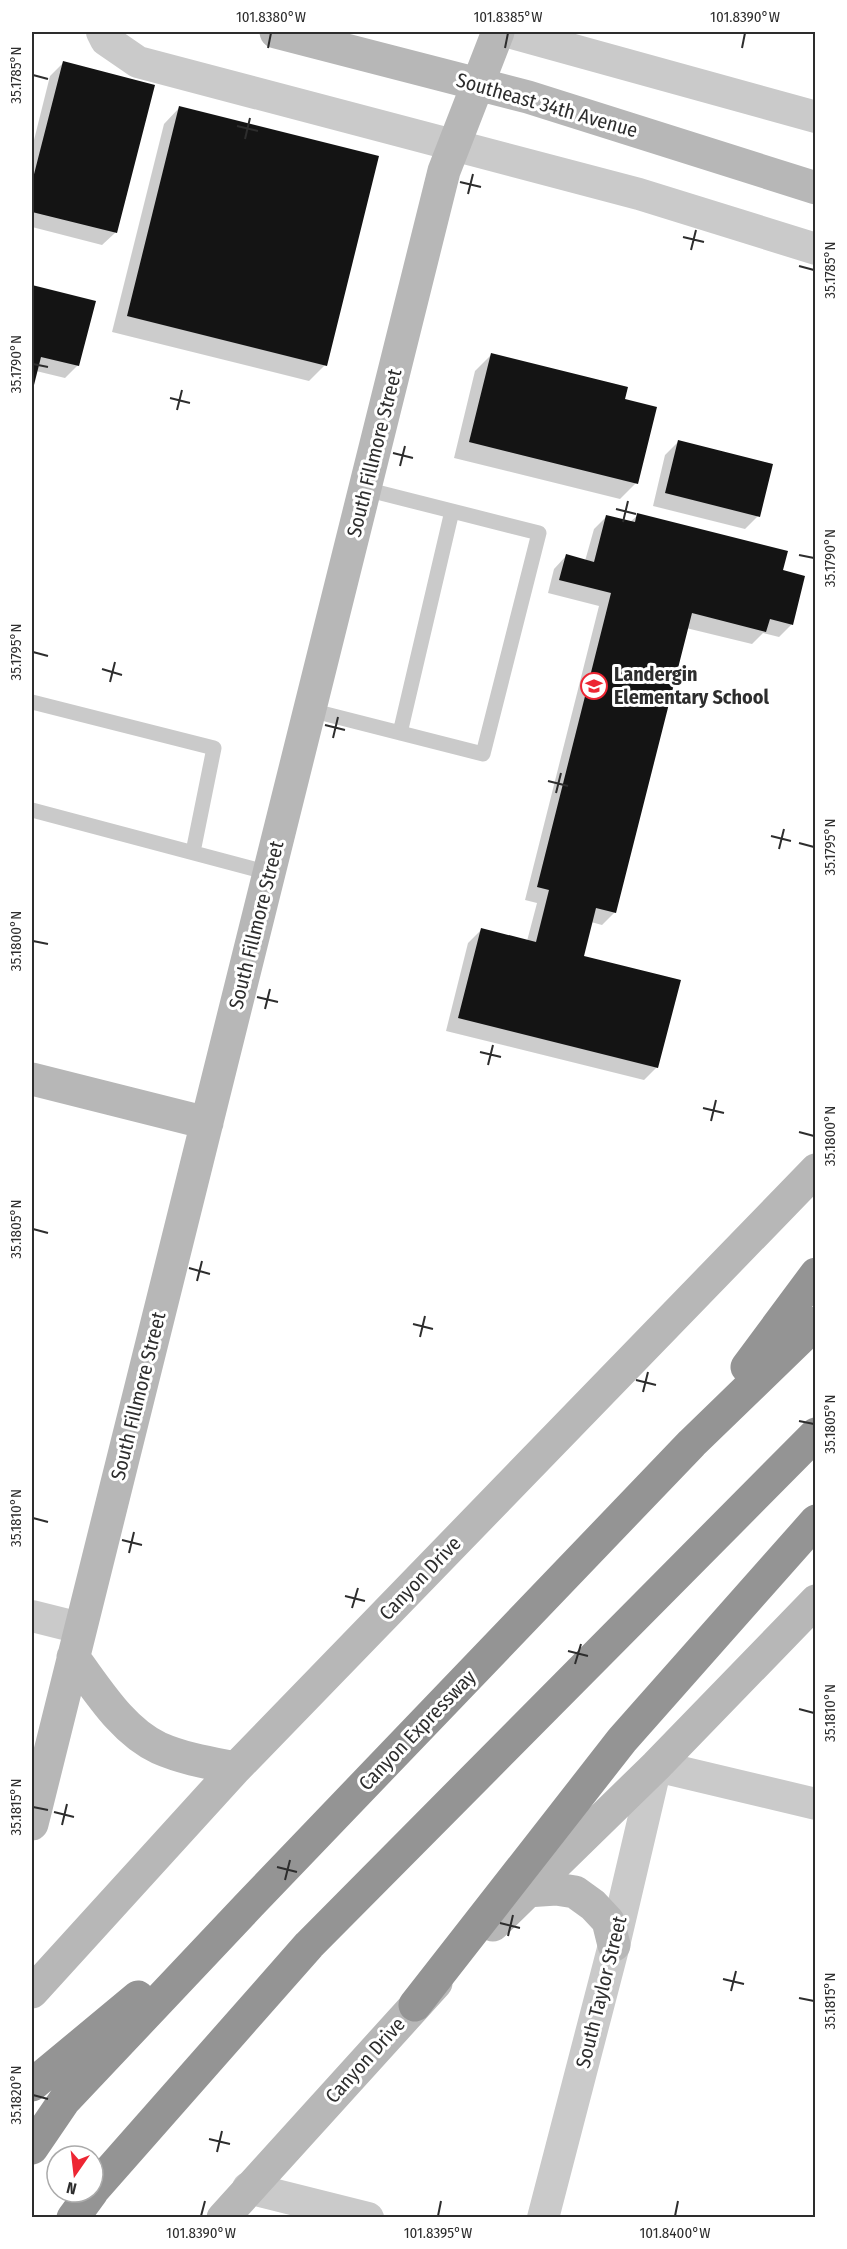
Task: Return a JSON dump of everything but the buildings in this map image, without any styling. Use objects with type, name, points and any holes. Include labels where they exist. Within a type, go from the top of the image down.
[{"type":"highway","points":[[692,1443],[816,1274]]},
{"type":"highway","name":"Canyon Expressway","points":[[32,2148],[64,2100],[250,1904],[692,1443],[816,1323]]},
{"type":"highway","points":[[105,2176],[309,1945],[816,1434]]},
{"type":"highway","points":[[415,2005],[622,1740],[816,1521]]},
{"type":"highway","points":[[32,2085],[250,1904]]},
{"type":"highway","points":[[73,2217],[82,2204]]},
{"type":"main road","name":"Southeast 34th Avenue","points":[[276,32],[528,97],[816,188]]},
{"type":"main road","name":"South Fillmore Street","points":[[32,1824],[444,171],[498,32]]},
{"type":"main road","points":[[32,1079],[207,1123]]},
{"type":"main road","name":"Canyon Drive","points":[[32,1992],[236,1768],[816,1170]]},
{"type":"main road","name":"Canyon Drive","points":[[223,2217],[244,2203],[415,2005],[526,1891],[656,1766],[816,1601]]},
{"type":"main road","points":[[77,1643],[112,1709],[135,1731],[157,1747],[188,1759],[236,1768]]},
{"type":"main road","points":[[526,1891],[556,1889],[575,1892],[593,1905],[608,1921],[614,1945]]},
{"type":"street","points":[[102,32],[106,40],[138,62],[639,194],[816,249]]},
{"type":"street","points":[[508,32],[816,117]]},
{"type":"street","points":[[32,1616],[77,1643]]},
{"type":"street","points":[[656,1766],[816,1804]]},
{"type":"street","name":"South Taylor Street","points":[[543,2217],[614,1945],[656,1766]]},
{"type":"street","points":[[244,2203],[368,2217]]},
{"type":"lane","points":[[310,710],[483,754],[539,533],[365,489]]},
{"type":"lane","points":[[400,733],[452,511]]},
{"type":"lane","points":[[32,702],[214,748],[193,852]]},
{"type":"lane","points":[[32,810],[269,873]]},
{"type":"place","name":"Landergin Elementary School","points":[[594,686]]}]
